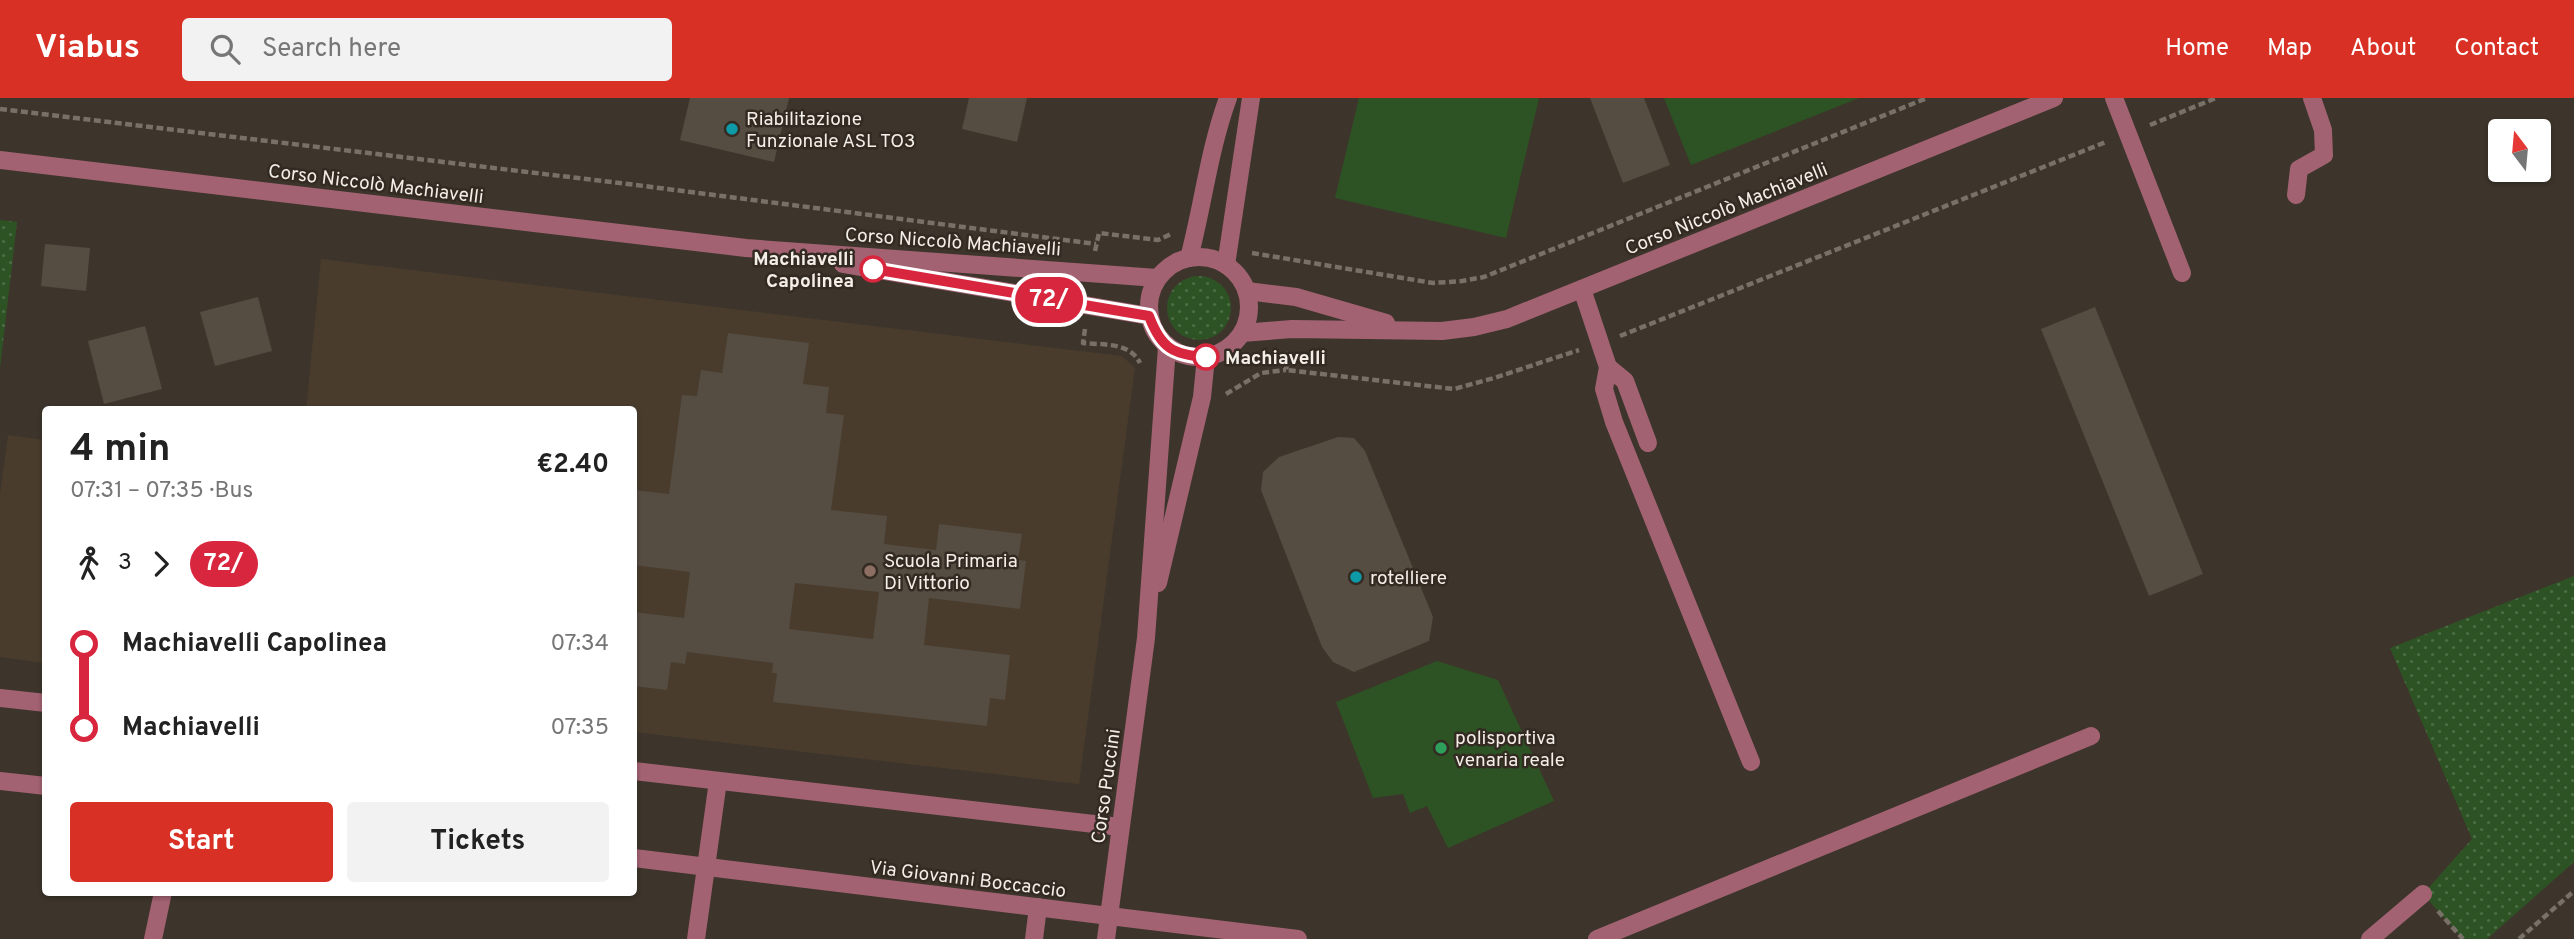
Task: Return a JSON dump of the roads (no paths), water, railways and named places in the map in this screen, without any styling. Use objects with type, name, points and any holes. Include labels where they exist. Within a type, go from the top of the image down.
[{"type":"street","points":[[1189,258],[1201,214],[1215,134],[1228,98]]},
{"type":"street","points":[[1226,265],[1251,98]]},
{"type":"street","name":"Corso Niccolò Machiavelli","points":[[1242,333],[1292,329],[1442,331],[1507,319],[2054,98]]},
{"type":"street","points":[[2114,98],[2182,273]]},
{"type":"street","points":[[2296,195],[2299,169],[2324,155],[2323,130],[2312,98]]},
{"type":"street","name":"Corso Niccolò Machiavelli","points":[[0,160],[747,247],[1157,278]]},
{"type":"street","name":"Corso Niccolò Machiavelli","points":[[747,247],[1149,316]]},
{"type":"street","points":[[1207,257],[1226,265],[1238,275],[1247,291],[1249,312],[1242,333],[1228,349],[1206,357],[1184,356],[1167,347],[1155,333],[1149,316],[1149,297],[1157,278],[1173,264],[1189,258],[1207,257]]},
{"type":"street","points":[[1582,289],[1608,367],[1604,389],[1614,422],[1751,762]]},
{"type":"street","name":"Corso Niccolò Machiavelli","points":[[1247,291],[1296,297],[1406,329]]},
{"type":"street","points":[[1146,638],[1167,347]]},
{"type":"street","points":[[1146,638],[1202,397],[1206,357]]},
{"type":"street","points":[[1608,367],[1625,381],[1648,443]]},
{"type":"street","name":"Corso Puccini","points":[[1106,939],[1146,638]]},
{"type":"street","points":[[0,698],[42,703]]},
{"type":"street","points":[[1597,939],[2091,736]]},
{"type":"street","points":[[637,771],[1120,827]]},
{"type":"street","points":[[0,781],[42,786]]},
{"type":"street","points":[[696,939],[718,781]]},
{"type":"street","name":"Via Giovanni Boccaccio","points":[[637,858],[1109,916],[1180,932],[1298,939]]},
{"type":"street","points":[[2370,939],[2423,894]]},
{"type":"street","points":[[153,939],[162,896]]},
{"type":"street","points":[[1034,939],[1038,907]]},
{"type":"place","name":"Riabilitazione Funzionale ASL TO3","points":[[732,129]]},
{"type":"place","name":"Machiavelli Capolinea","points":[[873,269]]},
{"type":"place","name":"Machiavelli","points":[[1206,357]]},
{"type":"place","name":"Scuola Primaria Di Vittorio","points":[[870,571]]},
{"type":"place","name":"rotelliere","points":[[1356,577]]},
{"type":"place","name":"polisportiva venaria reale","points":[[1441,748]]}]
